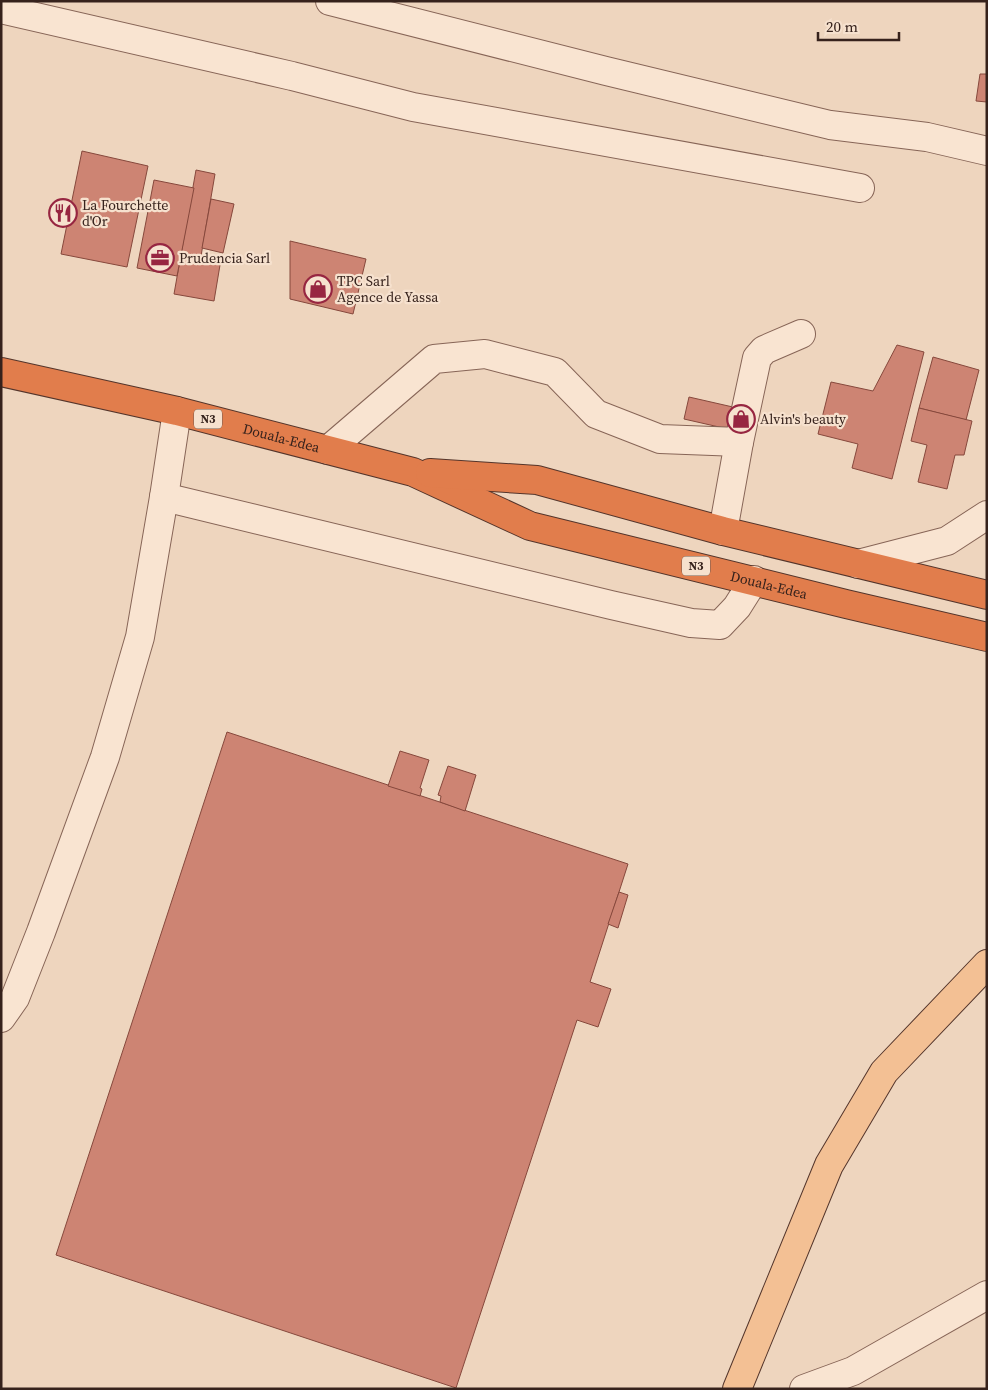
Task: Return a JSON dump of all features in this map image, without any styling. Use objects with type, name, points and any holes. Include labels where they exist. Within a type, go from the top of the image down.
[{"type":"highway","name":"Douala-Edea","points":[[1,372],[177,411],[413,472],[530,526],[987,637]]},
{"type":"highway","name":"Douala-Edea","points":[[413,472],[537,480],[724,531],[987,594]]},
{"type":"main road","points":[[737,1389],[829,1165],[884,1072],[987,964]]},
{"type":"street","points":[[330,1],[625,76],[830,125],[927,137],[987,151]]},
{"type":"street","points":[[1,9],[292,76],[413,107],[860,188]]},
{"type":"street","points":[[724,531],[757,358],[764,350],[801,334]]},
{"type":"street","points":[[328,450],[434,359],[485,354],[554,372],[596,414],[660,439],[740,442]]},
{"type":"street","points":[[1,1018],[15,998],[105,757],[140,637],[177,411]]},
{"type":"street","points":[[164,497],[691,623],[720,625],[737,608],[754,580]]},
{"type":"street","points":[[858,564],[947,541],[987,515]]},
{"type":"street","points":[[804,1389],[853,1371],[987,1295]]},
{"type":"building","points":[[980,74],[987,74],[987,102],[976,101]]},
{"type":"building","points":[[82,151],[148,166],[127,267],[61,254]]},
{"type":"building","points":[[196,170],[215,174],[201,256],[221,259],[214,301],[174,294]]},
{"type":"building","points":[[154,180],[194,188],[177,276],[137,268]]},
{"type":"building","points":[[211,199],[234,204],[223,253],[202,248]]},
{"type":"building","points":[[290,241],[366,259],[353,314],[290,299]]},
{"type":"building","points":[[897,345],[924,352],[892,479],[852,468],[858,444],[818,434],[831,382],[873,391]]},
{"type":"building","points":[[933,357],[979,370],[966,420],[919,408]]},
{"type":"building","points":[[689,397],[746,410],[741,432],[684,419]]},
{"type":"building","points":[[919,408],[972,421],[964,455],[955,455],[947,489],[918,482],[927,445],[911,441]]},
{"type":"building","points":[[227,732],[628,864],[590,982],[611,989],[598,1027],[577,1020],[456,1388],[56,1255]]},
{"type":"building","points":[[400,751],[429,760],[420,788],[422,789],[420,796],[388,786]]},
{"type":"building","points":[[448,766],[476,775],[465,811],[440,802],[441,796],[438,795]]},
{"type":"building","points":[[619,892],[628,895],[618,928],[608,924]]},
{"type":"place","name":"La Fourchette d'Or","points":[[63,213]]},
{"type":"place","name":"Prudencia Sarl","points":[[160,258]]},
{"type":"place","name":"TPC Sarl Agence de Yassa","points":[[318,289]]},
{"type":"place","name":"Alvin's beauty","points":[[741,419]]}]
